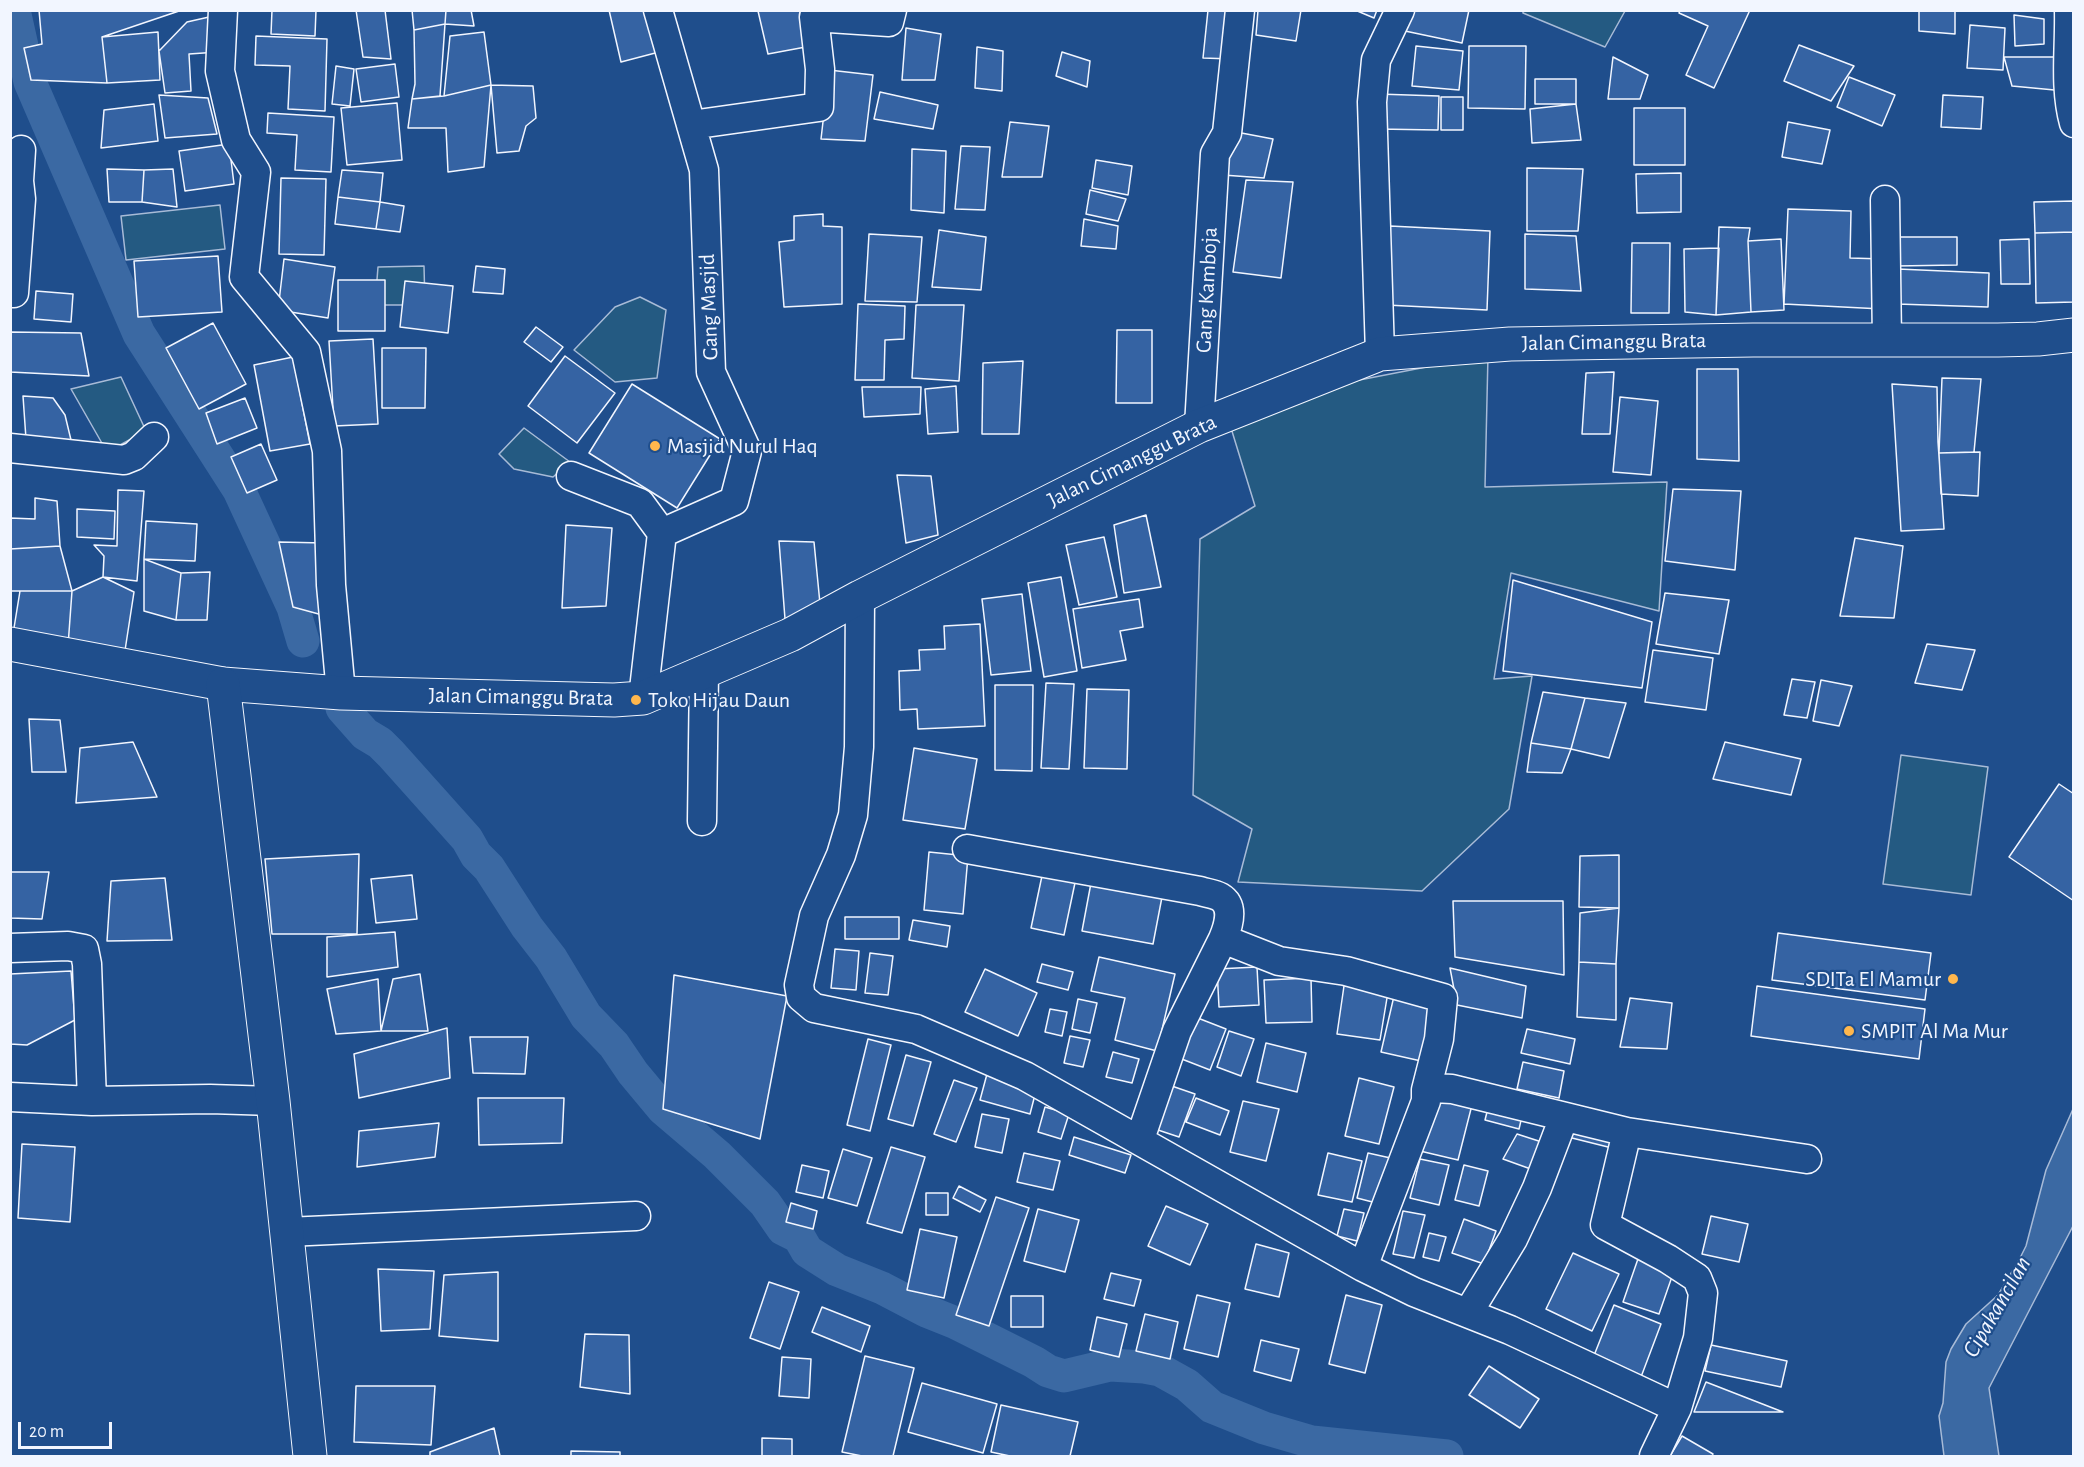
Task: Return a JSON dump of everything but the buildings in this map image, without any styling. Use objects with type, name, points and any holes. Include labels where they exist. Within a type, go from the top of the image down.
[{"type":"street","points":[[223,10],[220,71],[236,140],[256,172],[244,277],[306,352],[327,451],[331,585],[341,693]]},
{"type":"street","name":"Gang Masjid","points":[[658,10],[704,170],[711,372],[747,451],[734,501],[662,533]]},
{"type":"street","points":[[692,124],[819,107],[820,69],[814,17],[889,22],[892,10]]},
{"type":"street","name":"Gang Kamboja","points":[[1199,426],[1215,154],[1227,133],[1240,10]]},
{"type":"street","points":[[1380,354],[1372,102],[1376,60],[1400,10]]},
{"type":"street","points":[[2069,10],[2068,77],[2073,123]]},
{"type":"street","points":[[10,292],[14,292],[15,281],[21,199],[21,150]]},
{"type":"street","points":[[1885,200],[1887,341]]},
{"type":"street","name":"Jalan Cimanggu Brata","points":[[10,644],[223,684],[341,693],[614,700],[643,698],[790,635],[860,597],[1199,426],[1380,354],[1510,344],[2038,339],[2073,335]]},
{"type":"street","points":[[10,448],[124,460],[134,456],[154,437]]},
{"type":"street","points":[[571,476],[640,503],[662,533],[643,698]]},
{"type":"street","points":[[860,597],[860,747],[853,815],[841,855],[814,916],[799,985],[801,997],[814,1008],[916,1029],[1026,1076],[1363,1267],[1414,1292],[1510,1330],[1677,1408]]},
{"type":"street","points":[[702,821],[704,672]]},
{"type":"street","points":[[223,684],[273,1101],[310,1456]]},
{"type":"street","points":[[967,849],[1177,886],[1221,897],[1228,908],[1229,925],[1178,1031],[1140,1139]]},
{"type":"street","points":[[1223,939],[1279,961],[1346,971],[1443,999],[1439,1039],[1426,1090],[1426,1101],[1363,1267]]},
{"type":"street","points":[[10,948],[69,946],[84,949],[87,964],[92,1101]]},
{"type":"street","points":[[1426,1090],[1452,1089],[1627,1132],[1807,1159]]},
{"type":"street","points":[[10,1097],[92,1101],[210,1099],[273,1101]]},
{"type":"street","points":[[1468,1313],[1513,1239],[1537,1188],[1564,1117]]},
{"type":"street","points":[[1627,1132],[1605,1225],[1668,1259],[1697,1278],[1703,1293],[1698,1338],[1677,1408],[1654,1456]]},
{"type":"street","points":[[287,1232],[636,1216]]},
{"type":"shaded area","points":[[1625,10],[1605,47],[1523,13],[1523,11]]},
{"type":"shaded area","points":[[220,205],[225,249],[126,260],[121,216]]},
{"type":"shaded area","points":[[424,266],[425,305],[375,305],[378,267]]},
{"type":"shaded area","points":[[640,297],[666,310],[657,378],[615,382],[574,350],[615,307]]},
{"type":"shaded area","points":[[1488,355],[1485,487],[1667,482],[1659,611],[1511,573],[1494,679],[1532,676],[1509,809],[1422,891],[1238,882],[1252,829],[1193,795],[1200,539],[1255,506],[1231,428],[1344,383]]},
{"type":"shaded area","points":[[121,377],[146,431],[107,452],[71,389]]},
{"type":"shaded area","points":[[524,428],[570,462],[553,477],[514,469],[499,454]]},
{"type":"shaded area","points":[[1901,755],[1988,767],[1971,895],[1883,884]]},
{"type":"water","name":"Cipakancilan","points":[[2073,1109],[2073,1226],[1989,1388],[1999,1456],[1944,1456],[1939,1416],[1943,1403],[1946,1362],[1966,1324],[1998,1295],[2019,1260],[2026,1246],[2046,1170]]},
{"type":"waterway","points":[[14,10],[30,82],[139,334],[239,490],[293,607],[303,641]]},
{"type":"waterway","points":[[342,708],[365,734],[380,743],[391,754],[467,839],[476,855],[489,868],[527,927],[551,958],[586,1016],[614,1045],[633,1073],[663,1109],[717,1155],[765,1203],[783,1229],[799,1237],[807,1251],[837,1270],[882,1288],[926,1311],[956,1323],[1048,1371],[1064,1376],[1110,1365],[1160,1370],[1187,1385],[1212,1407],[1264,1428],[1312,1442],[1447,1456]]},
{"type":"place","name":"Masjid Nurul Haq","points":[[655,446]]},
{"type":"place","name":"Toko Hijau Daun","points":[[636,700]]},
{"type":"place","name":"SDITa El Mamur","points":[[1953,979]]},
{"type":"place","name":"SMPIT Al Ma Mur","points":[[1849,1031]]}]
